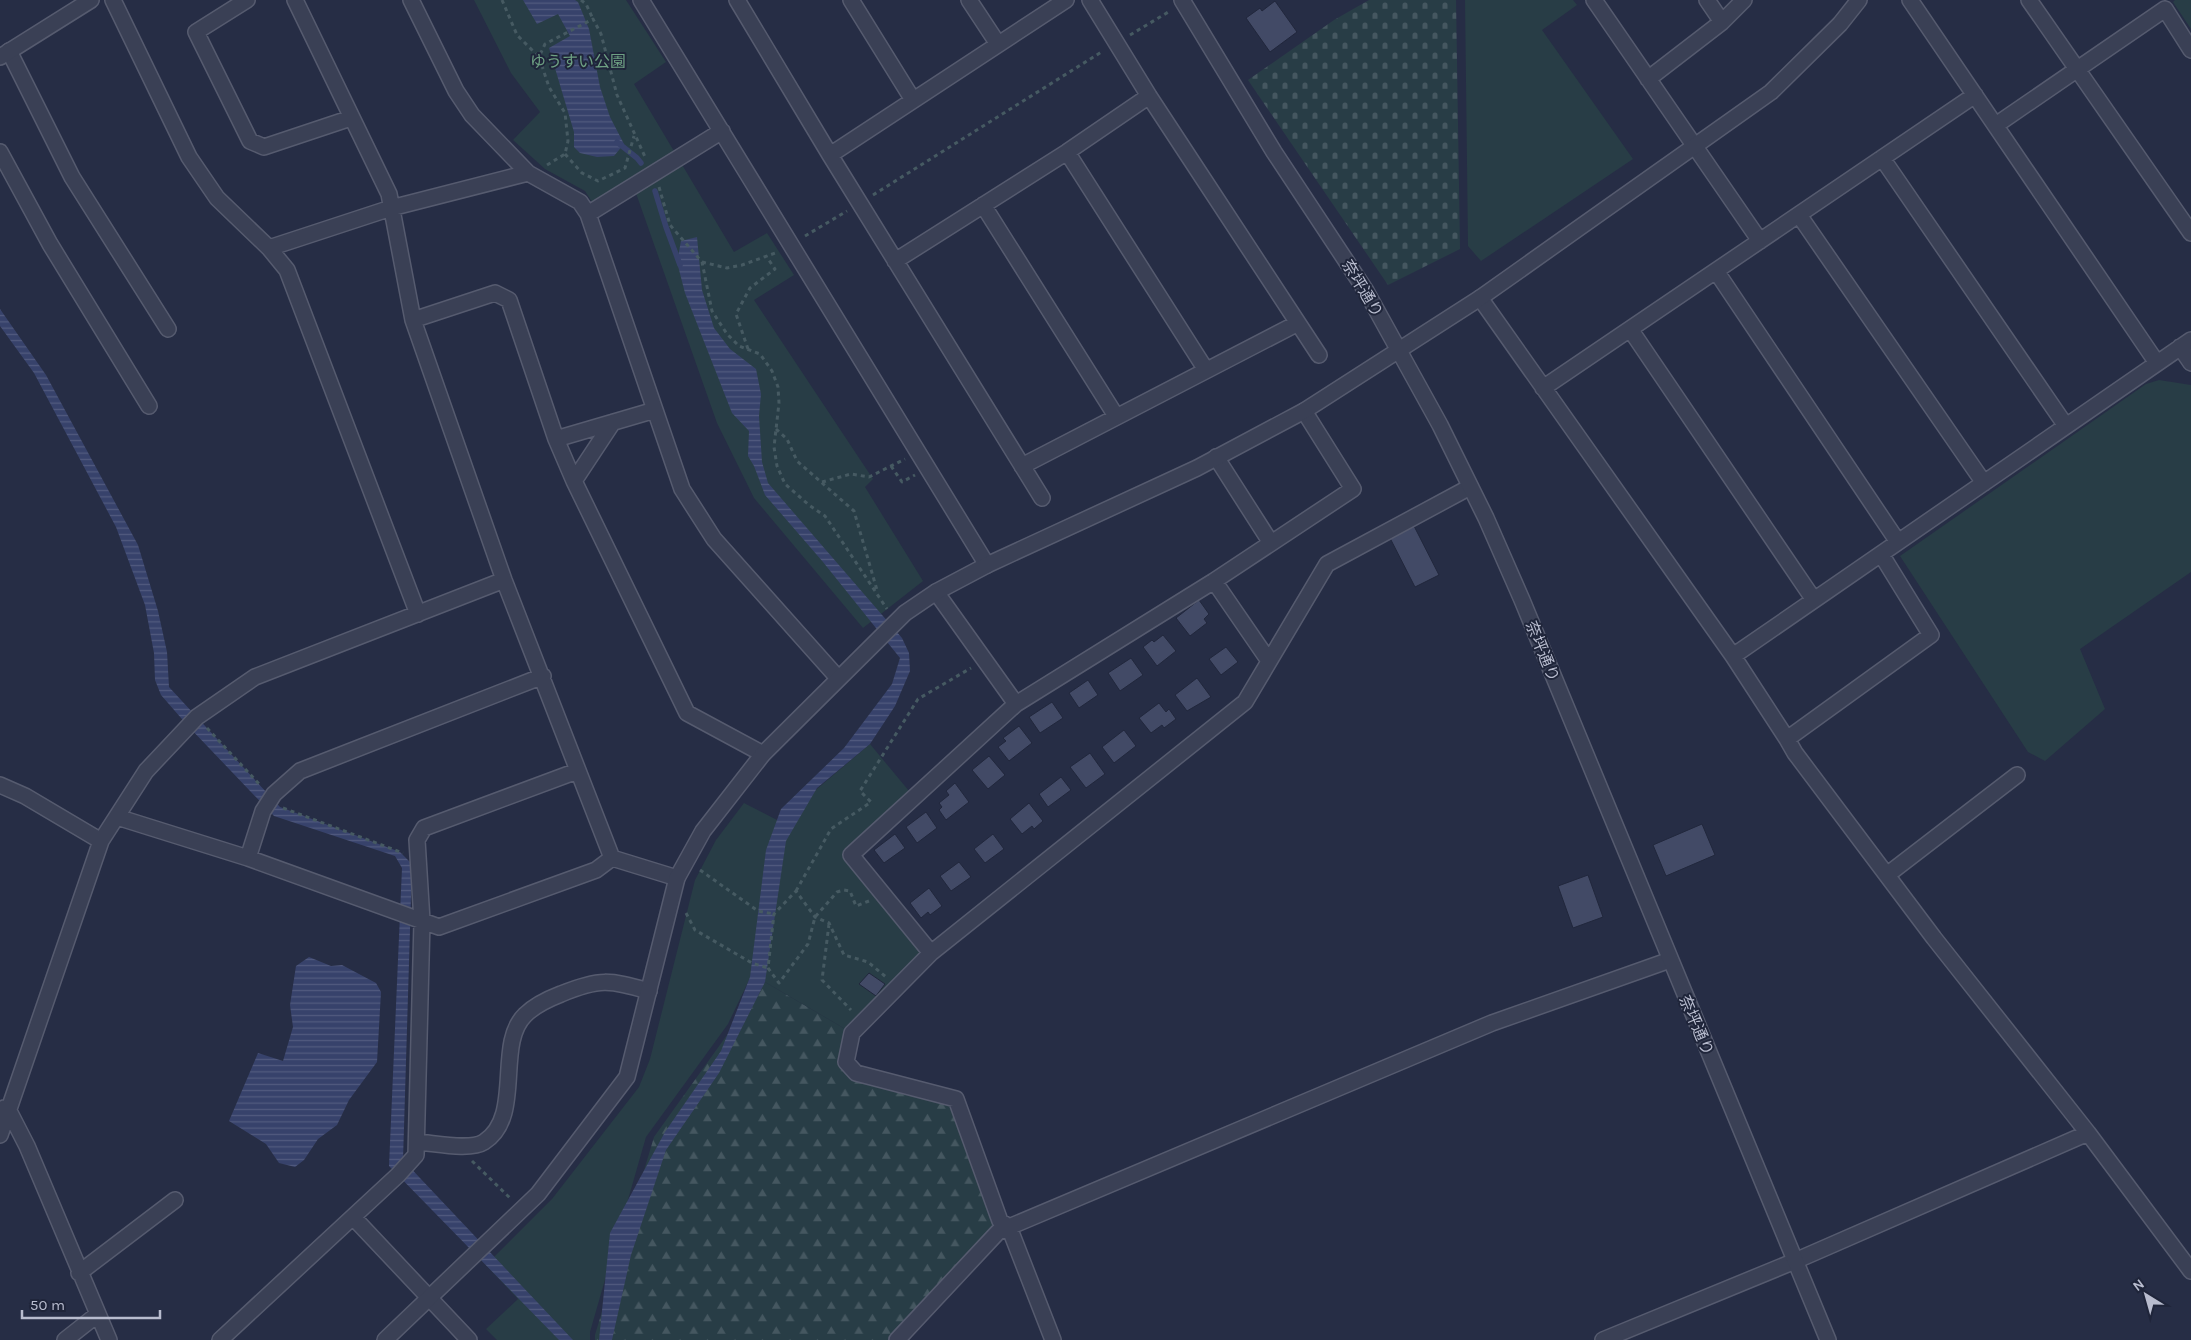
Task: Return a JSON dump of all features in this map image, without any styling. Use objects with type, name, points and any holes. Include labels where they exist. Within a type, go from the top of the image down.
[{"type":"street","points":[[91,0],[5,54],[72,177],[168,329]]},
{"type":"street","points":[[113,0],[188,157],[217,198],[269,248],[287,270],[418,614]]},
{"type":"street","points":[[247,0],[196,32],[250,141],[264,147],[351,118]]},
{"type":"street","points":[[295,0],[389,194],[413,320],[504,580],[543,676],[577,770],[612,858]]},
{"type":"street","points":[[411,0],[456,91],[472,115],[528,173],[580,202],[588,214],[682,489],[714,539],[838,678]]},
{"type":"street","points":[[641,0],[722,131],[785,248],[928,468],[986,565]]},
{"type":"street","points":[[738,0],[830,155],[1042,498]]},
{"type":"street","points":[[851,0],[913,100]]},
{"type":"street","points":[[970,0],[998,44]]},
{"type":"street","points":[[830,155],[1066,0]]},
{"type":"street","points":[[1090,0],[1150,96],[1319,355]]},
{"type":"street","points":[[1594,0],[1760,241]]},
{"type":"street","points":[[1707,0],[1722,22]]},
{"type":"street","points":[[1648,78],[1722,22],[1744,0]]},
{"type":"street","points":[[385,1340],[538,1194],[628,1077],[677,878],[703,831],[763,754],[904,613],[936,592],[986,565],[1216,457],[1304,411],[1480,298],[1771,92],[1840,24],[1859,0]]},
{"type":"street","points":[[1910,0],[2157,363]]},
{"type":"street","points":[[2029,0],[2191,234]]},
{"type":"street","name":"奈坪通り","points":[[1184,1],[1274,152],[1366,291],[1470,487],[1522,600],[1828,1340]]},
{"type":"street","points":[[1996,126],[2165,9],[2191,50]]},
{"type":"street","points":[[1543,388],[1975,95]]},
{"type":"street","points":[[895,261],[1067,152],[1150,96]]},
{"type":"street","points":[[588,214],[722,131]]},
{"type":"street","points":[[0,152],[50,244],[149,406]]},
{"type":"street","points":[[1067,152],[1206,370]]},
{"type":"street","points":[[1882,158],[2066,426]]},
{"type":"street","points":[[269,248],[391,208],[528,173]]},
{"type":"street","points":[[983,205],[1116,416]]},
{"type":"street","points":[[1798,215],[1984,483]]},
{"type":"street","points":[[1716,271],[1898,542]]},
{"type":"street","points":[[413,320],[495,294],[509,300],[556,439],[574,481],[687,713],[763,754]]},
{"type":"street","points":[[1480,298],[1733,656],[1795,753],[1934,938],[2088,1133],[2191,1271]]},
{"type":"street","points":[[1022,466],[1298,323]]},
{"type":"street","points":[[1630,329],[1814,600]]},
{"type":"street","points":[[1733,656],[2186,344],[2191,363]]},
{"type":"street","points":[[556,439],[655,410]]},
{"type":"street","points":[[930,953],[851,854],[1016,704],[1214,581],[1353,489],[1304,411]]},
{"type":"street","points":[[574,481],[614,422]]},
{"type":"street","points":[[1216,457],[1271,543]]},
{"type":"street","points":[[1053,1340],[1009,1227],[1000,1221],[956,1099],[856,1073],[846,1062],[852,1033],[930,953],[1245,702],[1327,564],[1470,487]]},
{"type":"street","points":[[1787,739],[1931,635],[1881,554]]},
{"type":"street","points":[[0,1135],[4,1108],[102,841],[146,771],[192,722],[255,677],[504,580]]},
{"type":"street","points":[[1214,581],[1269,661]]},
{"type":"street","points":[[936,592],[1016,704]]},
{"type":"street","points":[[248,858],[269,802],[300,771],[543,676]]},
{"type":"street","points":[[220,1340],[403,1170],[416,1155],[411,917],[418,858],[417,840],[424,828],[577,770]]},
{"type":"street","points":[[1887,875],[2017,775]]},
{"type":"street","points":[[0,785],[25,796],[102,841]]},
{"type":"street","points":[[117,818],[248,858],[439,927],[596,870],[612,858]]},
{"type":"street","points":[[612,858],[677,878]]},
{"type":"street","points":[[897,1340],[998,1232],[1492,1023],[1670,960]]},
{"type":"street","points":[[417,1142],[474,1146],[485,1141],[498,1128],[505,1109],[513,1038],[524,1016],[546,1000],[586,984],[614,981],[649,990]]},
{"type":"street","points":[[4,1108],[27,1146],[79,1273],[109,1340]]},
{"type":"street","points":[[1603,1340],[1795,1261],[2088,1133]]},
{"type":"street","points":[[79,1273],[175,1200]]},
{"type":"street","points":[[353,1217],[469,1340]]},
{"type":"street","points":[[65,1340],[98,1314]]},
{"type":"path","points":[[502,0],[517,35],[539,56],[549,87],[565,113],[568,140],[565,154],[543,168]]},
{"type":"path","points":[[581,0],[586,4],[602,34],[617,95],[646,160]]},
{"type":"path","points":[[702,262],[727,268],[742,265],[785,248],[860,204],[1184,1]]},
{"type":"path","points":[[539,56],[545,44],[568,34],[593,19]]},
{"type":"path","points":[[565,154],[582,173],[598,181],[625,168],[634,136]]},
{"type":"path","points":[[659,184],[662,201],[670,225],[702,262],[712,311],[727,334],[739,346],[760,354],[772,371],[778,387],[779,403],[776,429],[774,447],[777,466],[785,484],[809,506],[825,516],[878,593],[854,511],[797,461],[787,439],[776,429]]},
{"type":"path","points":[[748,350],[736,314],[750,288],[775,268],[766,256]]},
{"type":"path","points":[[821,482],[851,474],[869,477],[918,453]]},
{"type":"path","points":[[891,466],[902,482],[928,468]]},
{"type":"path","points":[[768,968],[774,914],[796,892],[831,829],[871,802],[860,791],[918,700],[984,660]]},
{"type":"path","points":[[192,722],[269,802],[418,858]]},
{"type":"path","points":[[700,870],[758,912],[774,914]]},
{"type":"path","points":[[695,930],[752,963],[768,968],[779,983],[808,944],[815,917],[837,892],[850,891],[856,906]]},
{"type":"path","points":[[796,892],[815,917],[829,923],[844,955],[868,962],[898,987]]},
{"type":"path","points":[[829,923],[822,980],[863,1023]]},
{"type":"path","points":[[474,1146],[472,1162],[522,1210]]},
{"type":"green space","name":"ゆうすい公園","points":[[474,0],[626,0],[666,62],[634,84],[734,252],[767,233],[794,275],[754,300],[873,479],[865,487],[923,581],[863,628],[754,498],[717,423],[631,179],[592,202],[585,191],[545,169],[513,140],[540,112],[511,73]]},
{"type":"green space","points":[[1369,0],[1456,0],[1460,249],[1388,285],[1248,80],[1334,20]]},
{"type":"green space","points":[[1465,0],[1573,0],[1577,5],[1542,30],[1633,159],[1481,261],[1468,246]]},
{"type":"green space","points":[[2175,0],[2191,0],[2191,29],[2173,2]]},
{"type":"green space","points":[[2159,380],[2191,385],[2191,572],[2080,649],[2105,709],[2045,761],[2028,752],[1900,556],[2146,384]]},
{"type":"green space","points":[[870,744],[914,797],[851,855],[931,953],[852,1033],[765,982],[750,978],[728,1024],[646,1137],[590,1332],[590,1340],[497,1340],[486,1329],[518,1299],[486,1265],[552,1199],[639,1087],[650,1059],[695,880],[716,840],[744,803],[779,821]]},
{"type":"green space","points":[[765,982],[852,1033],[846,1062],[956,1099],[1000,1221],[897,1340],[595,1340],[654,1137]]},
{"type":"water","points":[[523,0],[575,0],[578,2],[589,29],[600,87],[610,117],[624,144],[614,156],[597,157],[580,153],[574,147],[574,132],[549,48],[570,36],[558,14],[537,24]]},
{"type":"water","points":[[697,237],[702,290],[714,328],[730,349],[756,369],[761,394],[759,416],[762,462],[768,483],[902,638],[909,653],[910,671],[895,706],[870,744],[817,788],[786,841],[765,982],[719,1073],[666,1150],[631,1255],[612,1340],[599,1340],[610,1233],[665,1132],[721,1051],[750,977],[766,850],[781,809],[844,748],[892,684],[900,658],[823,562],[765,495],[754,466],[748,456],[749,431],[732,413],[685,293],[677,262],[681,241]]},
{"type":"water","points":[[0,309],[46,375],[138,545],[158,611],[167,652],[169,687],[280,807],[400,852],[412,864],[403,1160],[573,1340],[559,1340],[389,1166],[402,868],[395,856],[274,816],[161,695],[155,680],[154,653],[145,605],[116,527],[34,373],[0,326]]},
{"type":"water","points":[[309,957],[331,966],[342,965],[376,983],[381,992],[377,1062],[349,1100],[337,1125],[318,1139],[304,1160],[295,1167],[279,1163],[266,1144],[229,1121],[258,1053],[283,1061],[293,1027],[290,1005],[296,966]]},
{"type":"building","points":[[1275,1],[1297,32],[1270,52],[1246,18],[1260,8],[1262,11]]},
{"type":"building","points":[[1414,526],[1439,575],[1415,587],[1390,538]]},
{"type":"building","points":[[1199,600],[1209,614],[1204,619],[1207,623],[1190,636],[1176,618]]},
{"type":"building","points":[[1163,635],[1176,651],[1157,666],[1143,647]]},
{"type":"building","points":[[1226,647],[1238,662],[1221,675],[1209,659]]},
{"type":"building","points":[[1131,658],[1143,675],[1120,691],[1108,673]]},
{"type":"building","points":[[1197,678],[1211,697],[1187,711],[1175,695]]},
{"type":"building","points":[[1088,680],[1098,695],[1079,708],[1069,693]]},
{"type":"building","points":[[1052,702],[1063,718],[1040,733],[1029,717]]},
{"type":"building","points":[[1159,703],[1166,712],[1169,709],[1176,719],[1164,728],[1162,725],[1151,733],[1139,718]]},
{"type":"building","points":[[1019,726],[1032,743],[1009,761],[998,747],[1006,741],[1003,738]]},
{"type":"building","points":[[1124,730],[1136,746],[1114,763],[1102,747]]},
{"type":"building","points":[[1090,753],[1105,774],[1086,788],[1070,767]]},
{"type":"building","points":[[989,756],[1005,775],[988,789],[972,770]]},
{"type":"building","points":[[1061,777],[1071,790],[1048,807],[1039,794]]},
{"type":"building","points":[[955,783],[969,802],[946,820],[939,810],[942,807],[939,803],[949,795],[946,791]]},
{"type":"building","points":[[1029,803],[1043,821],[1034,829],[1032,826],[1022,834],[1010,819]]},
{"type":"building","points":[[926,812],[937,828],[917,843],[906,827]]},
{"type":"building","points":[[1702,824],[1715,855],[1666,876],[1653,845]]},
{"type":"building","points":[[895,834],[905,848],[884,863],[874,850]]},
{"type":"building","points":[[993,834],[1004,849],[985,863],[974,849]]},
{"type":"building","points":[[959,862],[971,877],[951,891],[940,876]]},
{"type":"building","points":[[1588,875],[1603,917],[1573,928],[1558,886]]},
{"type":"building","points":[[929,888],[942,906],[930,915],[928,912],[921,918],[910,903]]},
{"type":"building","points":[[869,973],[885,984],[876,996],[859,984]]},
{"type":"waterway","points":[[617,142],[641,163]]},
{"type":"waterway","points":[[655,191],[680,265]]}]
